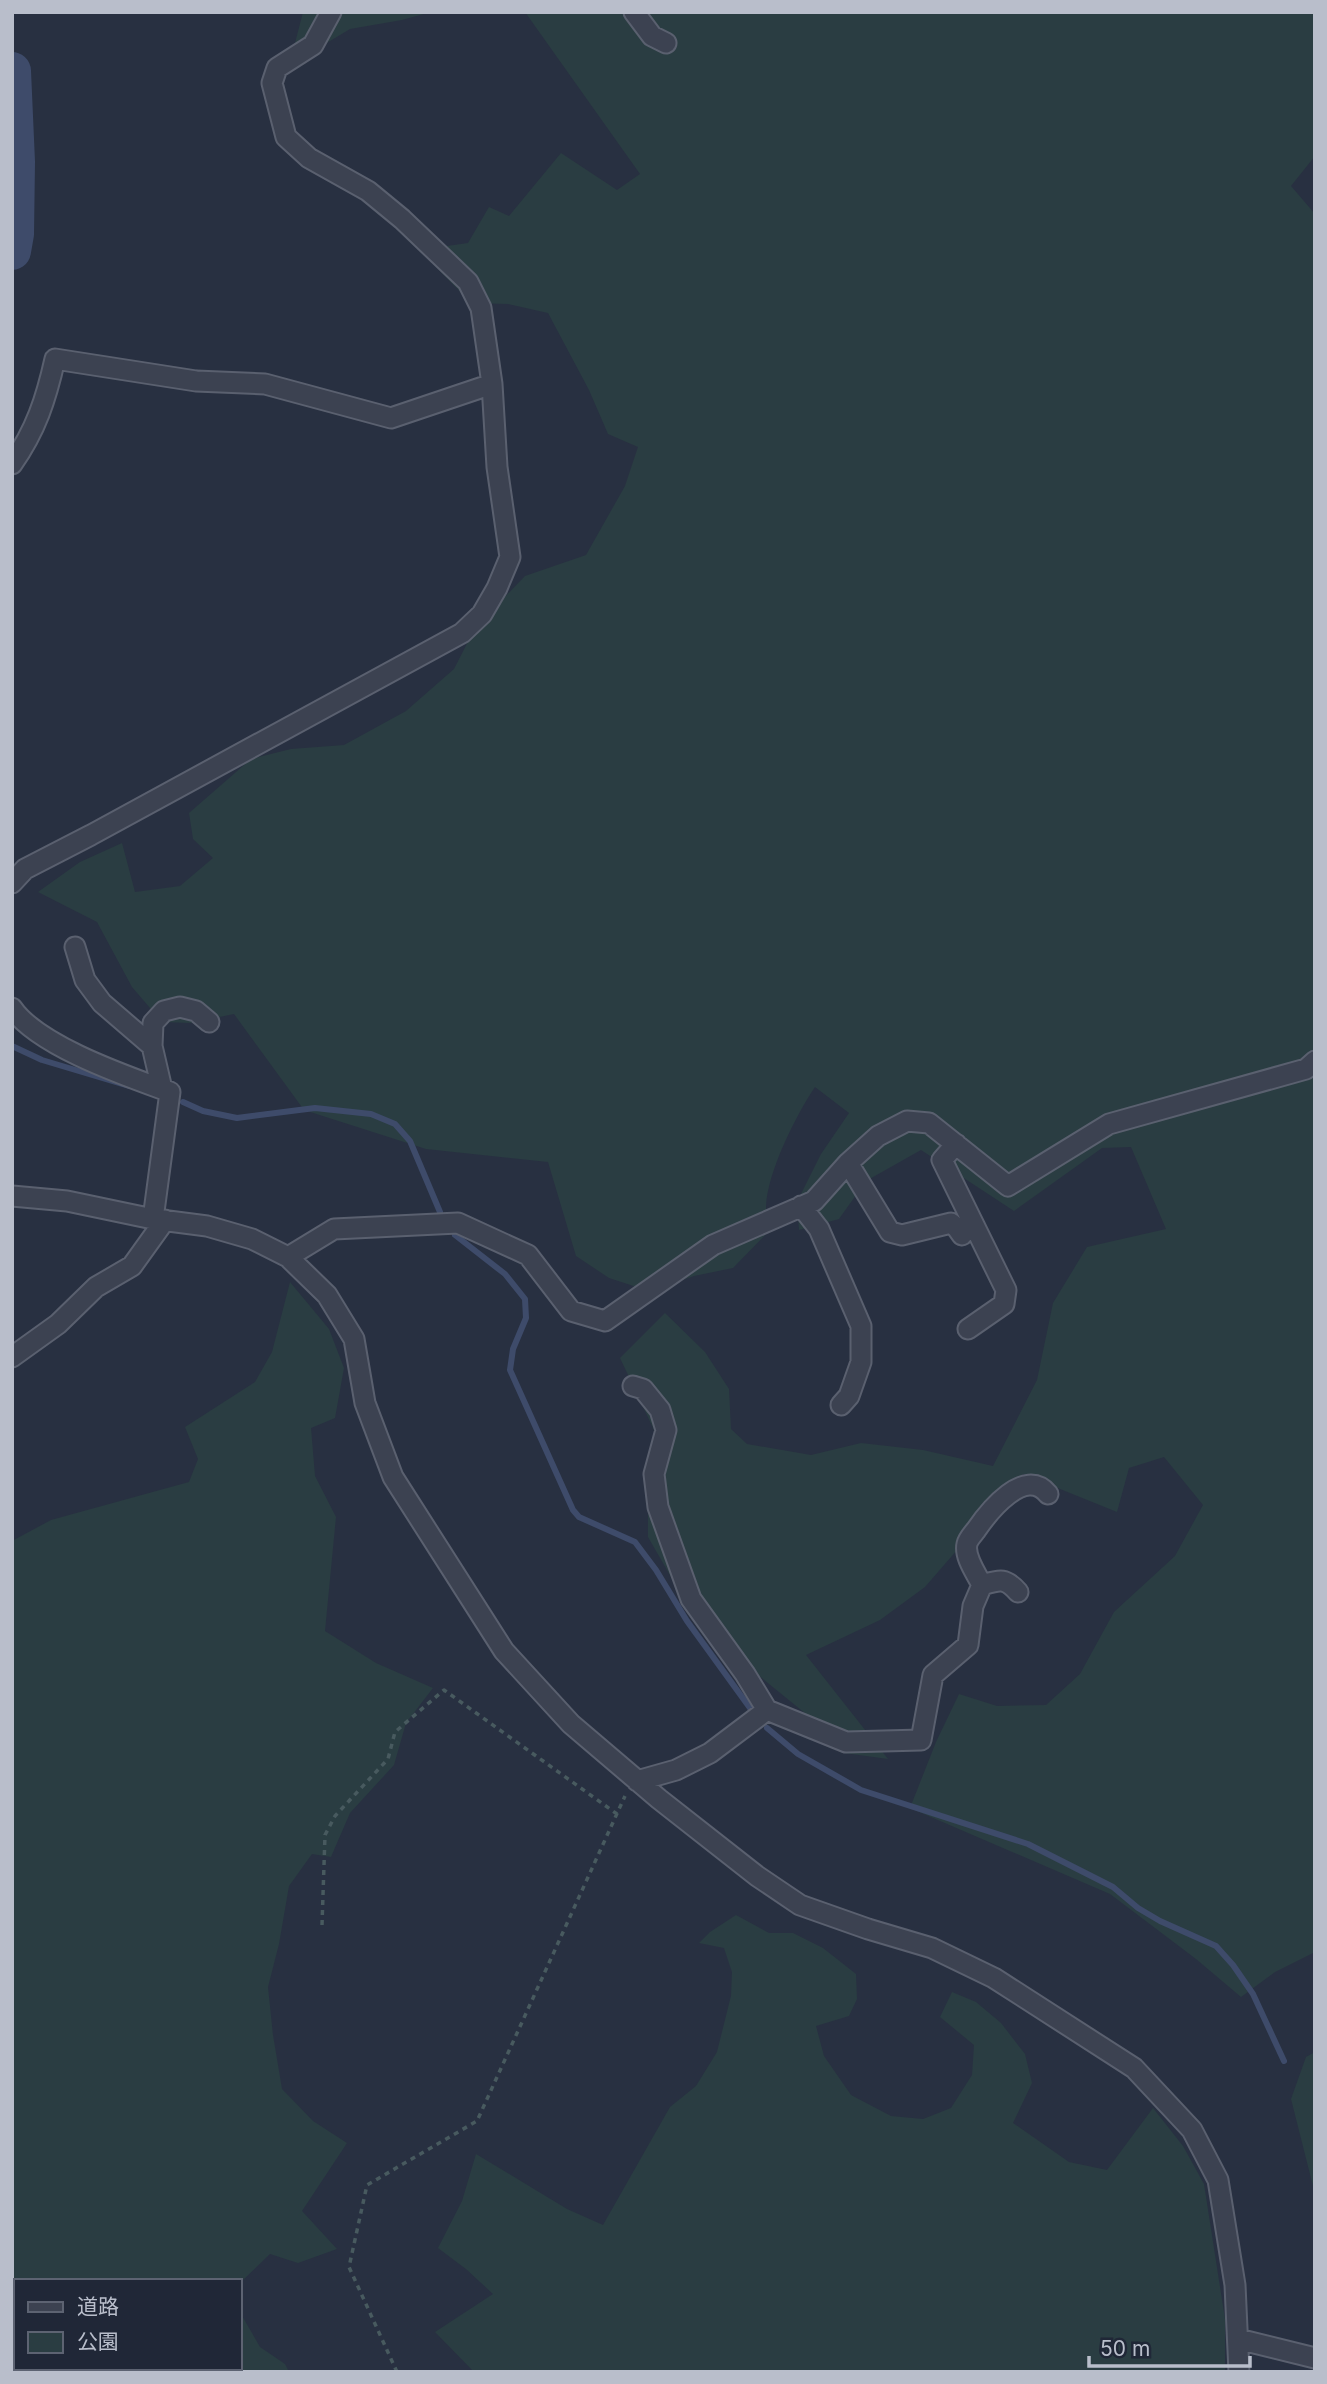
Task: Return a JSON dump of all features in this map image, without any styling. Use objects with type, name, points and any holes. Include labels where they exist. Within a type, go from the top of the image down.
[{"type":"street","points":[[12,883],[25,869],[462,633],[482,614],[510,557],[497,467],[492,384],[481,308],[468,282],[402,219],[368,191],[309,159],[286,137],[272,83],[277,68],[313,45],[331,12]]},
{"type":"street","points":[[634,12],[652,36],[666,43]]},
{"type":"street","points":[[12,464],[28,441],[46,398],[55,359],[196,381],[265,384],[391,418],[492,384]]},
{"type":"street","points":[[75,947],[85,980],[102,1003],[152,1046]]},
{"type":"street","points":[[162,1089],[152,1046],[153,1023],[164,1011],[180,1007],[196,1011],[209,1022]]},
{"type":"street","points":[[12,1008],[20,1019],[50,1040],[106,1067],[170,1092],[159,1220],[132,1266],[96,1287],[58,1324],[12,1357]]},
{"type":"street","points":[[288,1257],[334,1228],[458,1223],[528,1255],[571,1311],[605,1321],[713,1245],[814,1201],[848,1163],[878,1136],[907,1121],[929,1123],[1008,1186],[1109,1124],[1306,1069],[1315,1061]]},
{"type":"street","points":[[956,1144],[942,1160],[1006,1290],[1004,1304],[968,1329]]},
{"type":"street","points":[[848,1163],[890,1232],[902,1235],[951,1223],[962,1235]]},
{"type":"street","points":[[12,1196],[67,1200],[159,1220],[207,1226],[252,1239],[288,1257],[327,1295],[354,1339],[365,1403],[393,1476],[504,1651],[571,1724],[635,1780],[757,1876],[800,1905],[932,1948],[994,1978],[1134,2068],[1192,2130],[1218,2180],[1235,2285],[1239,2372]]},
{"type":"street","points":[[801,1206],[819,1229],[861,1326],[861,1362],[849,1396],[841,1405]]},
{"type":"street","points":[[633,1385],[643,1389],[660,1410],[666,1430],[654,1474],[658,1507],[691,1600],[745,1674],[767,1710],[846,1742],[921,1740],[933,1675],[968,1645],[974,1606],[982,1585],[968,1555],[967,1543],[1000,1500],[1015,1490],[1036,1485],[1048,1494]]},
{"type":"street","points":[[982,1585],[1000,1580],[1010,1583],[1018,1592]]},
{"type":"street","points":[[635,1780],[676,1770],[710,1753],[767,1710]]},
{"type":"street","points":[[1238,2339],[1315,2358]]},
{"type":"path","points":[[322,1925],[325,1835],[335,1816],[388,1759],[395,1732],[443,1690],[617,1814]]},
{"type":"path","points":[[397,2372],[349,2267],[367,2185],[477,2121],[635,1780]]},
{"type":"green space","points":[[303,12],[431,12],[350,29],[295,62],[295,43]]},
{"type":"green space","points":[[525,12],[1315,12],[1315,156],[1291,186],[1315,214],[1315,1952],[1275,1972],[1241,1997],[1110,1894],[910,1808],[936,1742],[959,1694],[997,1706],[1046,1705],[1080,1674],[1114,1612],[1175,1556],[1203,1505],[1164,1457],[1129,1468],[1117,1512],[1023,1474],[925,1587],[880,1620],[806,1655],[888,1759],[844,1753],[806,1714],[747,1666],[682,1596],[648,1537],[648,1472],[655,1432],[620,1358],[665,1313],[705,1352],[729,1389],[731,1429],[747,1444],[811,1455],[861,1443],[923,1450],[993,1466],[1037,1380],[1053,1303],[1087,1247],[1166,1229],[1131,1147],[1102,1148],[1014,1211],[921,1150],[866,1181],[839,1219],[799,1230],[797,1202],[821,1154],[849,1113],[815,1087],[791,1128],[771,1178],[766,1207],[771,1229],[733,1268],[694,1276],[649,1291],[609,1278],[576,1256],[548,1162],[426,1149],[304,1110],[234,1014],[190,1023],[162,1022],[132,987],[97,922],[38,892],[80,862],[122,843],[135,892],[180,886],[213,858],[193,839],[189,813],[251,759],[291,749],[344,745],[406,711],[454,669],[475,628],[525,576],[586,555],[625,486],[638,447],[608,434],[589,390],[548,313],[508,304],[471,303],[435,266],[420,227],[447,246],[468,243],[489,207],[509,216],[561,153],[617,190],[640,174]]},
{"type":"green space","points":[[290,1282],[329,1329],[344,1368],[335,1418],[311,1428],[315,1476],[336,1517],[325,1631],[376,1663],[433,1688],[406,1723],[394,1765],[350,1813],[331,1857],[312,1854],[289,1886],[268,1987],[282,2089],[313,2121],[347,2143],[302,2211],[337,2249],[298,2263],[270,2254],[242,2281],[14,2279],[14,2370],[242,2370],[242,2316],[260,2347],[285,2364],[289,2372],[12,2372],[12,1541],[51,1520],[189,1482],[198,1459],[185,1427],[255,1382],[272,1352]]},
{"type":"green space","points":[[736,1915],[769,1933],[793,1933],[823,1948],[856,1974],[857,1999],[849,2016],[816,2026],[824,2056],[851,2095],[891,2116],[923,2119],[951,2108],[972,2075],[974,2045],[940,2017],[952,1992],[976,2002],[1001,2023],[1025,2054],[1032,2083],[1013,2123],[1069,2162],[1107,2170],[1153,2108],[1183,2146],[1204,2184],[1225,2319],[1225,2372],[474,2372],[435,2332],[493,2294],[438,2248],[462,2201],[476,2154],[567,2209],[603,2225],[670,2107],[696,2086],[717,2052],[731,1996],[732,1972],[724,1948],[699,1943],[710,1932]]},
{"type":"green space","points":[[1315,2052],[1315,2194],[1291,2099],[1306,2057]]},
{"type":"waterway","points":[[12,71],[16,162],[15,234],[12,251]]},
{"type":"waterway","points":[[12,1046],[42,1060],[129,1086]]},
{"type":"waterway","points":[[183,1102],[203,1111],[237,1118],[315,1108],[371,1114],[395,1124],[410,1141],[440,1212]]},
{"type":"waterway","points":[[455,1235],[505,1274],[525,1299],[526,1318],[513,1349],[510,1370],[573,1510],[579,1517],[635,1542],[656,1570],[687,1621],[750,1708]]},
{"type":"waterway","points":[[767,1728],[798,1754],[861,1790],[1028,1844],[1113,1887],[1138,1908],[1160,1921],[1216,1946],[1253,1994],[1284,2061]]}]
